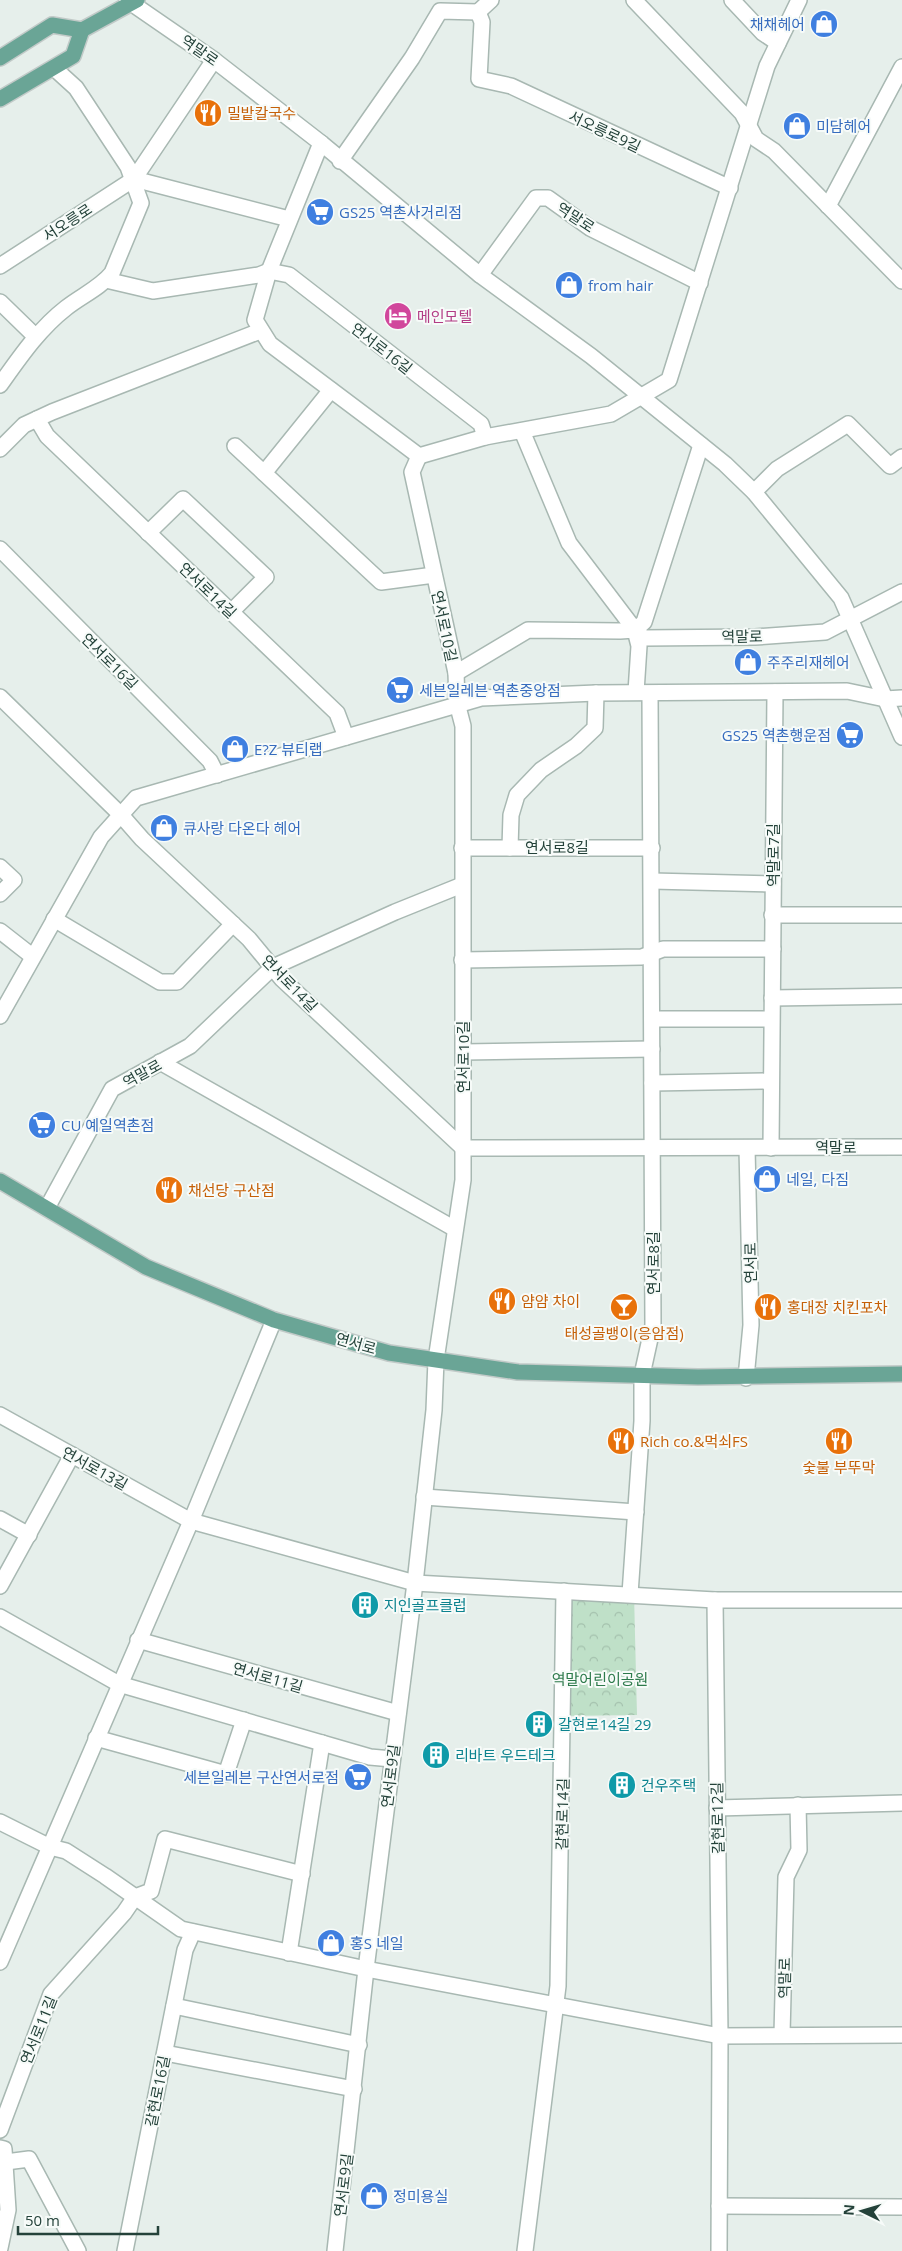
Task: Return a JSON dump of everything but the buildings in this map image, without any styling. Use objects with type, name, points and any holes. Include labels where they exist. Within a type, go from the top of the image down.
[{"type":"main road","points":[[0,58],[52,25],[82,30],[132,1]]},
{"type":"main road","points":[[0,99],[73,56],[82,30]]},
{"type":"main road","name":"연서로","points":[[0,1181],[146,1267],[274,1320],[389,1353],[518,1372],[746,1378],[902,1374]]},
{"type":"street","points":[[340,161],[412,58],[440,11],[478,12],[491,0]]},
{"type":"street","points":[[634,0],[742,113],[756,139],[774,151],[902,281]]},
{"type":"street","points":[[732,0],[763,33],[778,43]]},
{"type":"street","points":[[321,143],[269,271],[255,320],[260,331],[270,344],[419,456],[485,437],[611,414],[642,398],[669,380],[767,66],[799,0]]},
{"type":"street","name":"역말로","points":[[132,1],[214,60],[321,143],[340,161],[480,275],[591,356],[701,445],[754,492],[841,598],[902,737]]},
{"type":"street","name":"서오릉로9길","points":[[478,12],[482,22],[479,79],[511,86],[730,188]]},
{"type":"street","points":[[134,179],[214,60]]},
{"type":"street","points":[[828,206],[902,67]]},
{"type":"street","points":[[0,385],[35,336],[66,308],[106,280],[112,273],[141,203],[134,179],[76,88],[54,68]]},
{"type":"street","points":[[134,179],[290,219]]},
{"type":"street","name":"서오릉로","points":[[0,266],[134,179]]},
{"type":"street","name":"역말로","points":[[480,275],[536,198],[548,198],[590,228],[700,283]]},
{"type":"street","points":[[106,280],[153,291],[259,275],[269,271]]},
{"type":"street","name":"연서로16길","points":[[269,271],[289,275],[481,424],[485,437]]},
{"type":"street","points":[[0,302],[35,336]]},
{"type":"street","points":[[0,449],[24,425],[37,419],[260,331]]},
{"type":"street","points":[[264,473],[331,390]]},
{"type":"street","name":"연서로14길","points":[[37,419],[47,436],[337,713],[346,737]]},
{"type":"street","points":[[754,492],[777,470],[848,424],[890,466],[902,457]]},
{"type":"street","points":[[522,430],[569,543],[635,630],[639,646],[643,693]]},
{"type":"street","points":[[635,630],[644,622],[701,445]]},
{"type":"street","name":"연서로10길","points":[[235,446],[382,582],[434,575]]},
{"type":"street","name":"연서로10길","points":[[419,456],[412,472],[456,673],[457,703],[463,726],[462,960],[464,1052],[462,1180],[436,1360]]},
{"type":"street","points":[[148,533],[183,499],[266,577],[231,612]]},
{"type":"street","name":"연서로16길","points":[[0,549],[210,762],[217,775]]},
{"type":"street","name":"역말로","points":[[456,673],[528,630],[635,630],[644,638],[754,637],[825,632],[902,592]]},
{"type":"street","points":[[0,1016],[32,956],[101,837],[136,798],[457,703],[481,698],[596,693],[847,691],[885,699],[902,698]]},
{"type":"street","name":"역말로7길","points":[[772,1019],[775,692]]},
{"type":"street","points":[[510,848],[511,815],[517,795],[541,770],[576,746],[595,728],[596,693]]},
{"type":"street","name":"연서로8길","points":[[630,1594],[642,1421],[642,1376],[653,1325],[652,848],[643,693]]},
{"type":"street","points":[[0,697],[121,815]]},
{"type":"street","name":"연서로14길","points":[[121,815],[142,839],[233,924],[282,979],[463,1148]]},
{"type":"street","name":"연서로8길","points":[[462,848],[652,848]]},
{"type":"street","points":[[0,867],[14,880],[0,894]]},
{"type":"street","points":[[652,881],[773,884]]},
{"type":"street","points":[[273,967],[395,912],[462,886]]},
{"type":"street","points":[[772,915],[902,915]]},
{"type":"street","points":[[54,919],[160,982],[177,982],[233,924]]},
{"type":"street","points":[[0,931],[32,956]]},
{"type":"street","points":[[462,960],[642,957],[662,949],[773,950]]},
{"type":"street","name":"역말로","points":[[47,1208],[112,1089],[190,1046],[273,967]]},
{"type":"street","points":[[772,998],[902,996]]},
{"type":"street","points":[[652,1019],[772,1019],[771,1148]]},
{"type":"street","points":[[464,1052],[652,1049]]},
{"type":"street","points":[[160,1062],[455,1229]]},
{"type":"street","points":[[652,1083],[771,1081]]},
{"type":"street","name":"역말로","points":[[652,1149],[902,1147]]},
{"type":"street","points":[[463,1148],[652,1149]]},
{"type":"street","name":"연서로","points":[[746,1378],[751,1325],[747,1148]]},
{"type":"street","points":[[0,1962],[191,1521],[274,1320]]},
{"type":"street","name":"연서로9길","points":[[335,2251],[366,1969],[415,1583],[434,1410],[436,1360]]},
{"type":"street","name":"연서로13길","points":[[0,1416],[191,1521]]},
{"type":"street","points":[[0,1586],[72,1456]]},
{"type":"street","points":[[424,1497],[636,1512]]},
{"type":"street","points":[[0,1519],[28,1535]]},
{"type":"street","points":[[191,1521],[415,1583],[715,1600],[902,1600]]},
{"type":"street","name":"갈현로14길","points":[[526,2251],[557,2006],[563,1764],[564,1591]]},
{"type":"street","name":"갈현로12길","points":[[715,1600],[720,2036],[719,2251]]},
{"type":"street","points":[[0,1617],[119,1684],[370,1757],[392,1759]]},
{"type":"street","name":"연서로11길","points":[[138,1640],[398,1713]]},
{"type":"street","points":[[96,1738],[226,1774],[244,1720]]},
{"type":"street","points":[[289,1953],[322,1743]]},
{"type":"street","points":[[717,1808],[902,1804]]},
{"type":"street","name":"역말로","points":[[782,2034],[786,1877],[799,1850],[798,1805]]},
{"type":"street","points":[[0,1822],[50,1847],[66,1851],[181,1929],[193,1932],[366,1969],[720,2036],[782,2034],[902,2035]]},
{"type":"street","name":"연서로11길","points":[[0,2130],[51,1994],[124,1913],[135,1897],[151,1891],[164,1839],[302,1874]]},
{"type":"street","name":"갈현로16길","points":[[125,2251],[185,1950],[193,1932]]},
{"type":"street","points":[[174,2006],[359,2045]]},
{"type":"street","points":[[165,2053],[354,2089]]},
{"type":"street","points":[[0,2148],[4,2149],[6,2162],[8,2210],[0,2248]]},
{"type":"street","points":[[6,2162],[29,2159],[78,2251]]},
{"type":"street","points":[[719,2206],[902,2207]]},
{"type":"green space","name":"역말어린이공원","points":[[567,1591],[634,1594],[637,1715],[563,1716]]},
{"type":"place","name":"채채헤어","points":[[824,24]]},
{"type":"place","name":"밀밭칼국수","points":[[208,113]]},
{"type":"place","name":"미담헤어","points":[[797,126]]},
{"type":"place","name":"GS25 역촌사거리점","points":[[320,212]]},
{"type":"place","name":"from hair","points":[[569,285]]},
{"type":"place","name":"메인모텔","points":[[398,316]]},
{"type":"place","name":"주주리재헤어","points":[[748,662]]},
{"type":"place","name":"세븐일레븐 역촌중앙점","points":[[400,690]]},
{"type":"place","name":"GS25 역촌행운점","points":[[850,735]]},
{"type":"place","name":"E?Z 뷰티랩","points":[[235,749]]},
{"type":"place","name":"큐사랑 다온다 헤어","points":[[164,828]]},
{"type":"place","name":"CU 예일역촌점","points":[[42,1125]]},
{"type":"place","name":"네일, 다짐","points":[[767,1179]]},
{"type":"place","name":"채선당 구산점","points":[[169,1190]]},
{"type":"place","name":"얌얌 차이","points":[[502,1301]]},
{"type":"place","name":"태성골뱅이(응암점)","points":[[624,1307]]},
{"type":"place","name":"홍대장 치킨포차","points":[[768,1307]]},
{"type":"place","name":"Rich co.&먹쇠FS","points":[[621,1441]]},
{"type":"place","name":"숯불 부뚜막","points":[[839,1441]]},
{"type":"place","name":"지인골프클럽","points":[[365,1605]]},
{"type":"place","name":"갈현로14길 29","points":[[539,1724]]},
{"type":"place","name":"리바트 우드테크","points":[[436,1755]]},
{"type":"place","name":"세븐일레븐 구산연서로점","points":[[358,1777]]},
{"type":"place","name":"건우주택","points":[[622,1785]]},
{"type":"place","name":"홍S 네일","points":[[331,1943]]},
{"type":"place","name":"정미용실","points":[[374,2196]]}]
